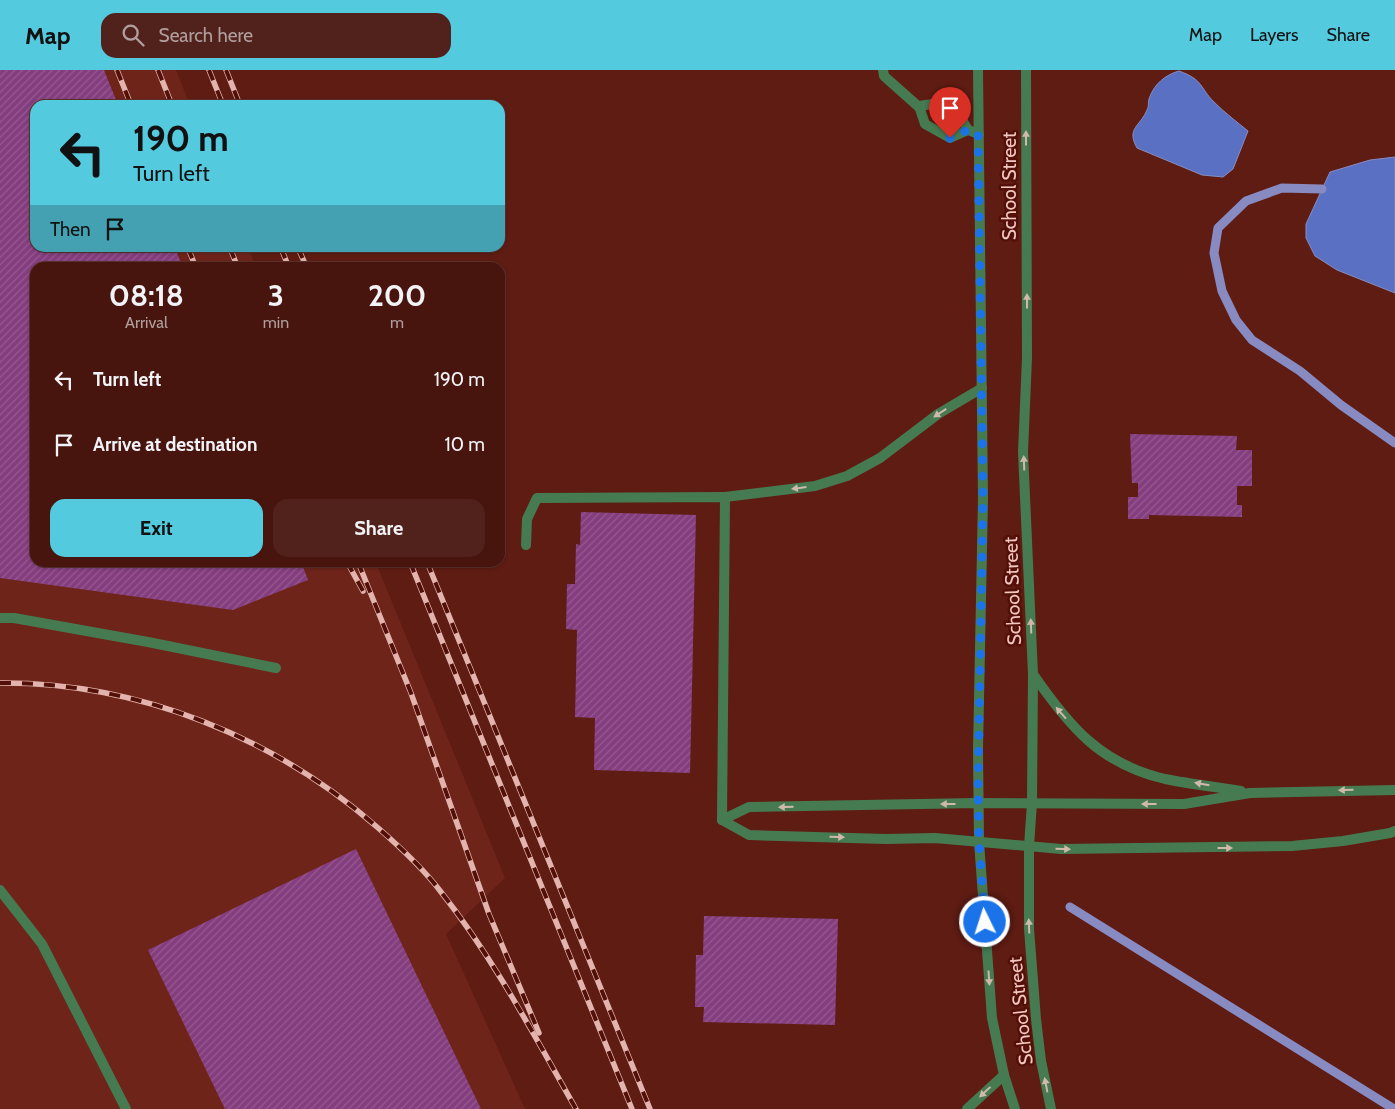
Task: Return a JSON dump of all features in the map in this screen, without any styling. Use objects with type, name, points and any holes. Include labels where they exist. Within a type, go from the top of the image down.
[{"type":"street","points":[[883,70],[884,76],[920,108],[926,124],[950,138],[968,130]]},
{"type":"street","name":"School Street","points":[[978,70],[983,498],[978,750],[979,842],[992,1018],[1004,1075],[1015,1109]]},
{"type":"street","name":"School Street","points":[[1026,70],[1028,358],[1023,452],[1033,674],[1029,929],[1041,1061],[1051,1109]]},
{"type":"street","points":[[920,108],[920,106],[940,103],[958,113],[968,130],[978,134]]},
{"type":"street","points":[[526,545],[527,519],[537,498],[725,497],[815,486],[847,476],[880,458],[938,414],[982,388]]},
{"type":"street","points":[[722,820],[725,497]]},
{"type":"street","points":[[0,618],[14,618],[148,642],[276,668]]},
{"type":"street","points":[[1033,674],[1057,708],[1082,737],[1109,757],[1141,772],[1166,779],[1250,793]]},
{"type":"street","points":[[722,820],[749,807],[978,803],[1184,804],[1250,793],[1395,790]]},
{"type":"street","points":[[722,820],[749,835],[936,838],[1061,849],[1292,846],[1343,842],[1390,833],[1395,830]]},
{"type":"street","points":[[0,890],[42,944],[126,1109]]},
{"type":"street","points":[[967,1109],[1004,1075]]},
{"type":"shaded area","points":[[0,70],[176,70],[188,100],[30,100],[30,252],[250,252],[254,262],[30,262],[30,567],[378,567],[505,878],[446,934],[525,1109],[0,1109]]},
{"type":"water","points":[[1179,71],[1197,81],[1214,102],[1248,131],[1233,169],[1223,177],[1202,175],[1137,148],[1134,141],[1133,132],[1148,109],[1149,99],[1154,89],[1169,75]]},
{"type":"water","points":[[1395,157],[1395,293],[1337,270],[1315,256],[1306,238],[1306,224],[1330,172],[1370,160]]},
{"type":"building","points":[[0,70],[104,70],[116,100],[30,100],[30,252],[177,252],[181,262],[30,262],[30,567],[303,567],[308,580],[233,610],[0,578]]},
{"type":"building","points":[[1130,434],[1237,436],[1236,450],[1252,450],[1252,486],[1237,486],[1237,505],[1242,505],[1242,517],[1149,515],[1149,519],[1128,519],[1128,497],[1138,497],[1138,483],[1132,483]]},
{"type":"building","points":[[581,512],[696,515],[690,773],[594,770],[595,718],[575,717],[577,630],[566,629],[567,584],[575,584],[576,544],[580,545]]},
{"type":"building","points":[[356,849],[481,1109],[225,1109],[148,950]]},
{"type":"building","points":[[704,916],[838,919],[835,1025],[703,1022],[704,1007],[695,1007],[696,955],[703,955]]},
{"type":"waterway","points":[[1322,189],[1282,188],[1246,201],[1218,228],[1214,253],[1222,291],[1236,320],[1252,340],[1300,371],[1341,405],[1395,443]]},
{"type":"waterway","points":[[1070,907],[1394,1109]]},
{"type":"railway","points":[[117,70],[129,100]]},
{"type":"railway","points":[[158,70],[170,100]]},
{"type":"railway","points":[[209,70],[221,100]]},
{"type":"railway","points":[[226,70],[238,100]]},
{"type":"railway","points":[[190,252],[194,262]]},
{"type":"railway","points":[[232,252],[236,262]]},
{"type":"railway","points":[[283,252],[287,262]]},
{"type":"railway","points":[[300,252],[304,262]]},
{"type":"railway","points":[[350,567],[363,591]]},
{"type":"railway","points":[[360,567],[411,693],[489,914],[539,1033]]},
{"type":"railway","points":[[412,567],[632,1109]]},
{"type":"railway","points":[[429,567],[650,1109]]},
{"type":"railway","points":[[0,683],[52,685],[103,692],[153,704],[202,721],[249,742],[294,766],[337,795],[403,850],[441,892],[496,971],[576,1109]]},
{"type":"route","points":[[950,138],[968,130],[978,134],[983,498],[978,786],[979,842],[985,922]]}]
